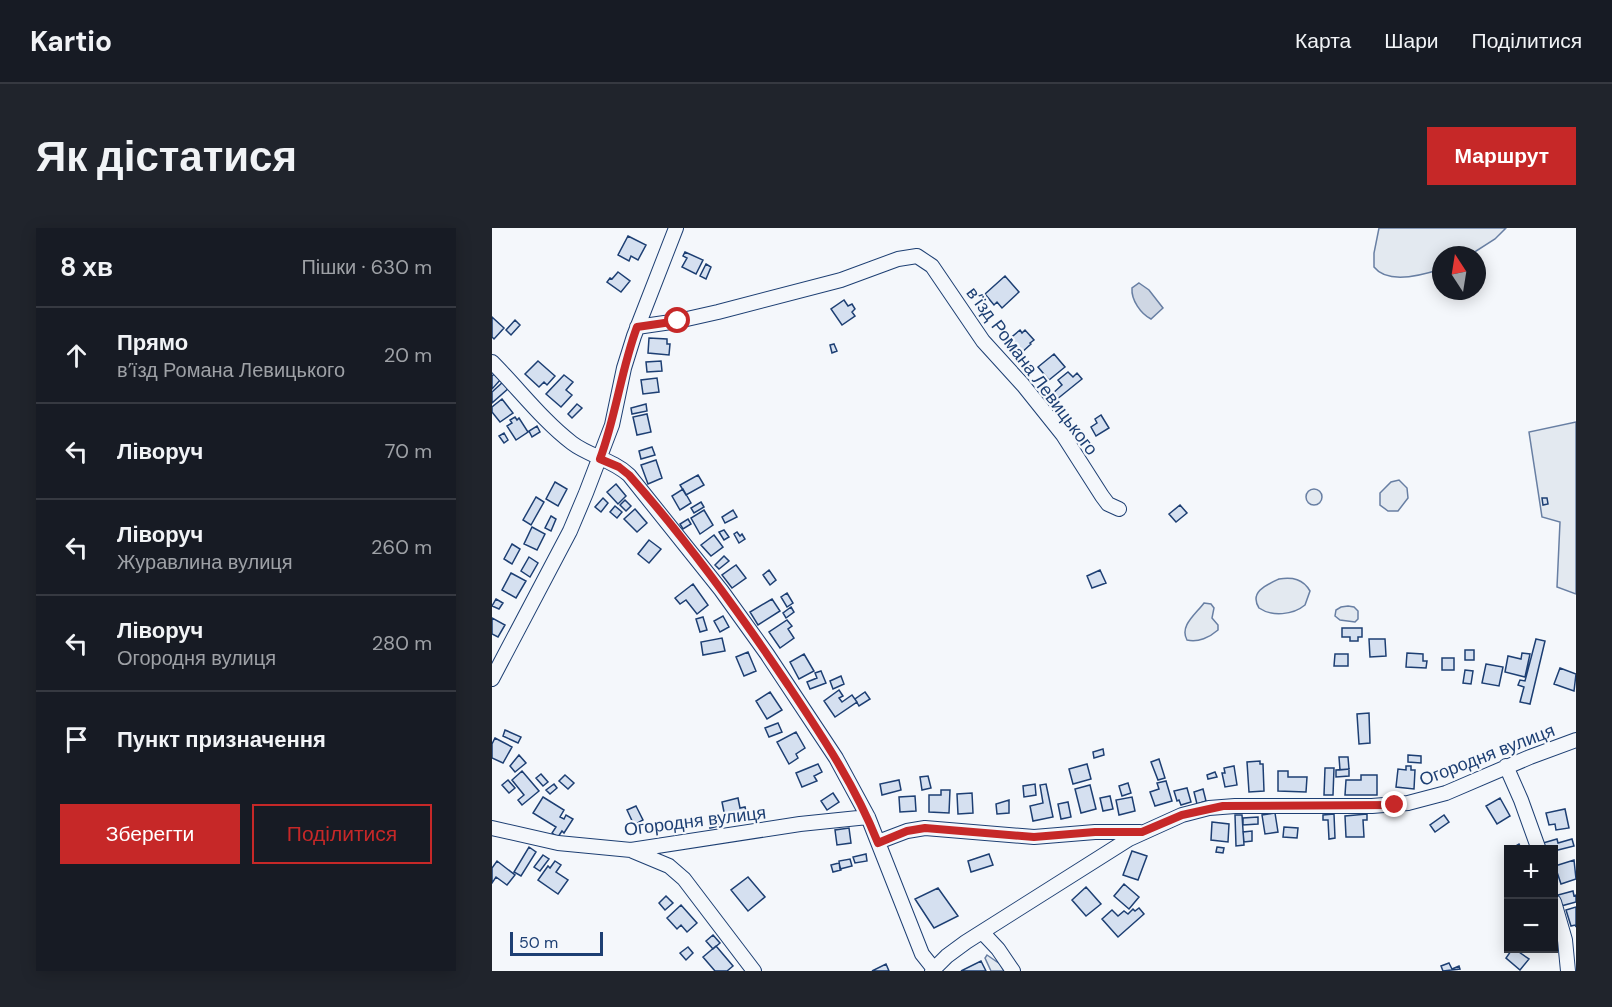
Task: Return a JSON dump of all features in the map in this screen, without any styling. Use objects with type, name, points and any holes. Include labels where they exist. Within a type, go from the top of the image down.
[{"type":"street","points":[[492,679],[570,531],[600,459],[612,425],[624,368],[637,327],[676,228]]},
{"type":"street","name":"в’їзд Романа Левицького","points":[[637,327],[699,317],[835,282],[906,256],[922,257],[938,273],[983,341],[1023,385],[1063,435],[1108,504],[1119,509]]},
{"type":"street","points":[[492,362],[572,443],[619,467],[629,475],[709,574],[767,654],[847,776],[868,817],[922,954],[933,970],[947,956],[982,932],[1142,832]]},
{"type":"street","name":"Огородня вулиця","points":[[878,843],[907,831],[925,828],[1034,837],[1095,832],[1142,832],[1182,815],[1223,806],[1372,806],[1408,803],[1446,793],[1506,766],[1576,740]]},
{"type":"street","points":[[1506,766],[1538,845]]},
{"type":"street","name":"Огородня вулиця","points":[[492,828],[558,843],[632,850],[800,824],[868,817]]},
{"type":"street","points":[[632,850],[660,861],[677,872],[754,971]]},
{"type":"street","points":[[1558,916],[1565,940],[1568,971]]},
{"type":"street","points":[[982,932],[998,949],[1013,971]]},
{"type":"shaded area","points":[[1379,228],[1506,228],[1484,246],[1432,246],[1432,272],[1416,276],[1388,276],[1380,272],[1374,267]]},
{"type":"shaded area","points":[[1139,283],[1149,290],[1163,308],[1151,319],[1140,310],[1133,297],[1132,288]]},
{"type":"shaded area","points":[[1576,422],[1576,594],[1557,587],[1560,522],[1542,517],[1529,432]]},
{"type":"shaded area","points":[[1399,480],[1407,488],[1408,498],[1398,511],[1388,511],[1380,505],[1380,493],[1391,482]]},
{"type":"shaded area","points":[[1311,489],[1317,489],[1322,497],[1320,503],[1311,505],[1306,500],[1306,494]]},
{"type":"shaded area","points":[[1289,578],[1304,584],[1310,591],[1305,605],[1295,611],[1282,614],[1270,613],[1259,608],[1256,598],[1260,590],[1279,579]]},
{"type":"shaded area","points":[[1204,603],[1211,604],[1214,608],[1212,618],[1218,625],[1218,630],[1204,639],[1187,640],[1185,630],[1187,625]]},
{"type":"shaded area","points":[[1348,606],[1358,611],[1358,619],[1355,622],[1340,620],[1335,616],[1336,610]]},
{"type":"shaded area","points":[[987,955],[1000,964],[1004,971],[991,971],[985,958]]},
{"type":"building","points":[[628,236],[646,245],[638,260],[631,256],[629,261],[618,255]]},
{"type":"building","points":[[685,252],[703,260],[696,274],[682,267],[687,258],[683,256]]},
{"type":"building","points":[[706,264],[711,267],[706,279],[700,276]]},
{"type":"building","points":[[618,272],[630,281],[621,292],[607,282]]},
{"type":"building","points":[[1005,276],[1019,292],[1002,308],[997,302],[994,305],[985,294]]},
{"type":"building","points":[[844,300],[848,306],[852,304],[855,309],[852,312],[855,316],[842,325],[831,309]]},
{"type":"building","points":[[492,317],[504,328],[494,339],[492,337]]},
{"type":"building","points":[[515,320],[520,325],[511,335],[506,330]]},
{"type":"building","points":[[1020,330],[1022,333],[1025,330],[1034,340],[1020,354],[1008,340]]},
{"type":"building","points":[[649,338],[667,339],[667,344],[670,344],[669,355],[648,353]]},
{"type":"building","points":[[834,344],[837,351],[832,353],[830,345]]},
{"type":"building","points":[[1054,354],[1065,367],[1049,380],[1038,367]]},
{"type":"building","points":[[538,361],[555,376],[547,385],[544,382],[539,387],[525,374]]},
{"type":"building","points":[[661,361],[662,371],[647,372],[646,362]]},
{"type":"building","points":[[1068,372],[1073,377],[1077,373],[1082,379],[1056,400],[1052,394],[1062,385],[1058,380]]},
{"type":"building","points":[[495,373],[501,379],[492,389],[492,376]]},
{"type":"building","points":[[564,375],[573,382],[566,390],[572,395],[561,407],[546,394]]},
{"type":"building","points":[[657,378],[659,392],[643,394],[641,380]]},
{"type":"building","points":[[504,381],[510,387],[492,403],[492,392]]},
{"type":"building","points":[[502,399],[513,413],[500,422],[492,412],[492,407]]},
{"type":"building","points":[[577,404],[582,408],[572,418],[568,414]]},
{"type":"building","points":[[646,404],[647,411],[632,414],[631,408]]},
{"type":"building","points":[[647,414],[651,432],[637,435],[633,417]]},
{"type":"building","points":[[1101,415],[1109,428],[1096,436],[1091,427],[1097,423],[1095,419]]},
{"type":"building","points":[[515,417],[517,420],[519,418],[528,432],[516,440],[507,426]]},
{"type":"building","points":[[537,426],[540,432],[532,437],[529,431]]},
{"type":"building","points":[[504,433],[508,440],[504,443],[499,436]]},
{"type":"building","points":[[652,447],[655,455],[641,459],[639,451]]},
{"type":"building","points":[[656,460],[662,478],[648,484],[641,465]]},
{"type":"building","points":[[698,475],[704,485],[686,495],[680,485]]},
{"type":"building","points":[[555,482],[567,489],[558,506],[546,499]]},
{"type":"building","points":[[616,484],[626,496],[618,504],[607,492]]},
{"type":"building","points":[[683,489],[691,503],[680,510],[672,496]]},
{"type":"building","points":[[536,497],[544,502],[531,525],[523,520]]},
{"type":"building","points":[[603,498],[608,503],[601,512],[595,507]]},
{"type":"building","points":[[1542,498],[1547,498],[1548,504],[1543,505]]},
{"type":"building","points":[[625,500],[631,506],[626,511],[620,505]]},
{"type":"building","points":[[701,502],[704,507],[694,513],[691,508]]},
{"type":"building","points":[[1180,505],[1187,513],[1176,522],[1169,514]]},
{"type":"building","points":[[615,506],[622,512],[617,518],[610,512]]},
{"type":"building","points":[[635,509],[647,523],[637,532],[624,519]]},
{"type":"building","points":[[704,510],[713,525],[700,534],[691,518]]},
{"type":"building","points":[[733,510],[737,517],[725,523],[722,517]]},
{"type":"building","points":[[551,516],[556,519],[551,531],[545,528]]},
{"type":"building","points":[[688,519],[691,524],[683,529],[680,524]]},
{"type":"building","points":[[532,527],[545,534],[537,550],[524,544]]},
{"type":"building","points":[[724,530],[729,537],[724,540],[719,532]]},
{"type":"building","points":[[737,532],[745,539],[739,543],[734,534]]},
{"type":"building","points":[[714,535],[723,547],[711,556],[701,545]]},
{"type":"building","points":[[649,540],[661,549],[649,563],[638,554]]},
{"type":"building","points":[[512,544],[520,549],[512,564],[504,559]]},
{"type":"building","points":[[724,556],[729,561],[719,569],[715,565]]},
{"type":"building","points":[[529,557],[538,563],[530,577],[521,571]]},
{"type":"building","points":[[736,565],[746,578],[732,588],[722,575]]},
{"type":"building","points":[[769,570],[776,580],[770,585],[763,575]]},
{"type":"building","points":[[1100,570],[1106,583],[1092,588],[1087,576]]},
{"type":"building","points":[[511,573],[526,581],[516,598],[502,590]]},
{"type":"building","points":[[693,584],[708,605],[697,614],[686,600],[680,604],[675,598]]},
{"type":"building","points":[[787,593],[793,603],[787,607],[781,597]]},
{"type":"building","points":[[496,599],[503,603],[499,609],[492,606]]},
{"type":"building","points":[[772,599],[780,611],[758,625],[750,612]]},
{"type":"building","points":[[791,607],[794,612],[786,618],[783,613]]},
{"type":"building","points":[[723,616],[729,627],[720,632],[714,621]]},
{"type":"building","points":[[703,617],[707,630],[700,632],[696,619]]},
{"type":"building","points":[[492,618],[505,625],[498,637],[492,634]]},
{"type":"building","points":[[787,620],[792,626],[788,629],[794,638],[780,648],[769,632]]},
{"type":"building","points":[[1342,628],[1362,628],[1362,637],[1358,637],[1358,641],[1350,641],[1350,637],[1342,637]]},
{"type":"building","points":[[722,638],[725,651],[703,655],[701,642]]},
{"type":"building","points":[[1369,639],[1385,639],[1386,656],[1370,657]]},
{"type":"building","points":[[1536,639],[1545,641],[1530,704],[1520,702],[1524,687],[1518,685],[1520,680],[1525,681]]},
{"type":"building","points":[[1465,650],[1474,650],[1474,660],[1465,660]]},
{"type":"building","points":[[748,652],[756,671],[744,676],[736,657]]},
{"type":"building","points":[[1407,653],[1423,654],[1423,661],[1427,661],[1426,668],[1406,667]]},
{"type":"building","points":[[1522,653],[1530,654],[1525,677],[1505,672],[1508,656],[1521,659]]},
{"type":"building","points":[[804,654],[814,671],[799,679],[790,662]]},
{"type":"building","points":[[1335,654],[1348,654],[1348,666],[1334,666]]},
{"type":"building","points":[[1442,658],[1454,658],[1454,670],[1442,670]]},
{"type":"building","points":[[1486,664],[1503,667],[1499,686],[1482,683]]},
{"type":"building","points":[[1560,668],[1576,674],[1574,691],[1554,684]]},
{"type":"building","points":[[1465,670],[1473,671],[1471,684],[1463,683]]},
{"type":"building","points":[[821,671],[826,683],[810,689],[807,682],[817,678],[815,673]]},
{"type":"building","points":[[841,676],[844,684],[833,689],[830,681]]},
{"type":"building","points":[[839,690],[843,696],[839,698],[842,702],[852,695],[857,702],[835,717],[824,701]]},
{"type":"building","points":[[770,692],[782,710],[767,719],[756,701]]},
{"type":"building","points":[[865,692],[870,699],[859,706],[855,699]]},
{"type":"building","points":[[1369,713],[1370,743],[1359,744],[1357,714]]},
{"type":"building","points":[[778,723],[782,732],[769,737],[765,728]]},
{"type":"building","points":[[505,730],[521,737],[518,743],[503,736]]},
{"type":"building","points":[[796,732],[805,748],[796,754],[798,758],[789,764],[777,742]]},
{"type":"building","points":[[495,738],[512,747],[503,763],[492,758],[492,744]]},
{"type":"building","points":[[1103,749],[1104,755],[1094,758],[1093,752]]},
{"type":"building","points":[[519,755],[526,763],[515,772],[510,766]]},
{"type":"building","points":[[1408,755],[1421,756],[1421,763],[1408,762]]},
{"type":"building","points":[[1339,757],[1348,757],[1349,769],[1340,770]]},
{"type":"building","points":[[1159,759],[1165,778],[1158,780],[1151,762]]},
{"type":"building","points":[[1260,761],[1260,764],[1263,764],[1264,791],[1249,792],[1247,762]]},
{"type":"building","points":[[818,764],[822,772],[814,776],[817,781],[802,787],[796,773]]},
{"type":"building","points":[[1087,764],[1091,779],[1073,784],[1069,769]]},
{"type":"building","points":[[1234,766],[1237,785],[1225,787],[1222,773],[1225,773],[1224,768]]},
{"type":"building","points":[[1406,766],[1411,766],[1411,770],[1415,770],[1414,789],[1396,787],[1398,769],[1406,770]]},
{"type":"building","points":[[1325,768],[1334,768],[1333,795],[1324,795]]},
{"type":"building","points":[[1349,769],[1349,776],[1336,777],[1336,770]]},
{"type":"building","points":[[522,771],[539,791],[522,805],[518,800],[524,795],[512,780]]},
{"type":"building","points":[[1278,771],[1288,771],[1288,777],[1307,777],[1306,792],[1278,791]]},
{"type":"building","points":[[1215,772],[1217,777],[1208,779],[1207,775]]},
{"type":"building","points":[[541,774],[548,782],[543,786],[536,778]]},
{"type":"building","points":[[565,775],[574,783],[568,789],[559,781]]},
{"type":"building","points":[[1361,775],[1377,775],[1377,795],[1345,795],[1346,780],[1361,780]]},
{"type":"building","points":[[928,776],[931,788],[922,790],[920,777]]},
{"type":"building","points":[[508,780],[515,788],[509,793],[502,785]]},
{"type":"building","points":[[899,780],[901,790],[882,795],[880,784]]},
{"type":"building","points":[[1166,781],[1172,801],[1155,806],[1150,792],[1159,789],[1157,783]]},
{"type":"building","points":[[1128,783],[1131,793],[1122,796],[1119,786]]},
{"type":"building","points":[[554,784],[557,788],[550,794],[546,790]]},
{"type":"building","points":[[1035,784],[1036,795],[1024,797],[1023,786]]},
{"type":"building","points":[[1046,784],[1053,817],[1033,821],[1030,806],[1043,803],[1040,785]]},
{"type":"building","points":[[1090,785],[1096,809],[1081,813],[1075,789]]},
{"type":"building","points":[[1187,788],[1191,802],[1181,805],[1174,791]]},
{"type":"building","points":[[1203,789],[1206,801],[1197,804],[1194,792]]},
{"type":"building","points":[[941,790],[950,790],[949,813],[929,812],[929,795],[941,795]]},
{"type":"building","points":[[833,793],[839,802],[827,810],[821,801]]},
{"type":"building","points":[[972,793],[973,813],[958,814],[957,794]]},
{"type":"building","points":[[915,796],[916,811],[900,812],[899,797]]},
{"type":"building","points":[[1110,796],[1113,809],[1103,811],[1100,798]]},
{"type":"building","points":[[543,797],[564,810],[560,817],[564,819],[566,815],[573,819],[564,833],[562,831],[558,837],[552,833],[556,827],[533,813]]},
{"type":"building","points":[[1132,797],[1135,811],[1119,815],[1116,800]]},
{"type":"building","points":[[738,798],[740,808],[745,807],[747,816],[726,822],[722,802]]},
{"type":"building","points":[[1500,798],[1510,816],[1497,824],[1486,806]]},
{"type":"building","points":[[1009,800],[1009,813],[997,814],[996,804]]},
{"type":"building","points":[[1068,802],[1071,817],[1061,819],[1058,804]]},
{"type":"building","points":[[636,806],[643,820],[634,825],[627,810]]},
{"type":"building","points":[[1565,809],[1569,828],[1556,830],[1555,824],[1549,825],[1546,813]]},
{"type":"building","points":[[1275,813],[1278,832],[1265,834],[1262,815]]},
{"type":"building","points":[[1334,814],[1335,838],[1329,839],[1328,820],[1323,820],[1323,815]]},
{"type":"building","points":[[1367,814],[1367,820],[1363,820],[1364,837],[1346,837],[1345,816]]},
{"type":"building","points":[[1235,815],[1242,815],[1244,845],[1236,846]]},
{"type":"building","points":[[1444,815],[1449,822],[1435,832],[1430,825]]},
{"type":"building","points":[[1258,817],[1258,824],[1243,825],[1243,818]]},
{"type":"building","points":[[717,821],[719,826],[710,828],[709,823]]},
{"type":"building","points":[[1212,822],[1229,824],[1228,842],[1211,840]]},
{"type":"building","points":[[1284,827],[1298,828],[1297,838],[1283,837]]},
{"type":"building","points":[[849,828],[851,843],[837,845],[835,830]]},
{"type":"building","points":[[1252,831],[1252,841],[1244,842],[1243,832]]},
{"type":"building","points":[[1557,839],[1558,843],[1572,839],[1574,846],[1558,850],[1558,845],[1544,845],[1543,843]]},
{"type":"building","points":[[529,847],[536,852],[521,876],[514,872]]},
{"type":"building","points":[[1217,847],[1224,848],[1223,853],[1216,852]]},
{"type":"building","points":[[1132,851],[1147,856],[1138,880],[1123,875]]},
{"type":"building","points":[[866,854],[867,861],[855,863],[853,857]]},
{"type":"building","points":[[989,854],[993,865],[971,872],[968,861]]},
{"type":"building","points":[[543,855],[549,859],[540,871],[534,867]]},
{"type":"building","points":[[850,859],[852,866],[840,869],[839,861]]},
{"type":"building","points":[[1574,860],[1576,879],[1561,884],[1558,865]]},
{"type":"building","points":[[497,861],[515,875],[507,885],[496,877],[492,883],[492,868]]},
{"type":"building","points":[[555,861],[561,865],[556,872],[568,880],[558,894],[538,880],[548,866],[550,868]]},
{"type":"building","points":[[839,863],[841,870],[833,872],[831,865]]},
{"type":"building","points":[[748,877],[765,897],[748,911],[731,890]]},
{"type":"building","points":[[1124,884],[1139,897],[1129,909],[1114,896]]},
{"type":"building","points":[[1086,887],[1101,904],[1086,916],[1072,900]]},
{"type":"building","points":[[938,888],[958,916],[934,928],[915,899]]},
{"type":"building","points":[[1573,891],[1574,896],[1576,895],[1576,902],[1561,906],[1558,895]]},
{"type":"building","points":[[666,896],[673,903],[665,910],[659,903]]},
{"type":"building","points":[[681,905],[697,923],[687,932],[681,925],[677,929],[667,918]]},
{"type":"building","points":[[1576,907],[1576,927],[1571,926],[1566,910]]},
{"type":"building","points":[[1139,908],[1144,914],[1118,937],[1102,919],[1112,910],[1118,916],[1124,911],[1128,914],[1133,909],[1135,911]]},
{"type":"building","points":[[713,935],[720,943],[713,949],[706,941]]},
{"type":"building","points":[[716,946],[733,966],[727,971],[715,971],[703,957]]},
{"type":"building","points":[[688,947],[693,953],[686,960],[680,953]]},
{"type":"building","points":[[1510,953],[1520,953],[1529,959],[1520,970],[1506,958]]},
{"type":"building","points":[[981,961],[986,971],[961,971]]},
{"type":"building","points":[[1449,963],[1452,969],[1459,966],[1460,969],[1443,971],[1441,966]]},
{"type":"building","points":[[886,964],[889,971],[872,971]]},
{"type":"route","points":[[678,321],[637,327],[624,368],[612,425],[600,459],[614,464],[629,475],[653,502],[721,590],[767,654],[836,758],[856,792],[878,843],[888,837],[925,828],[1034,837],[1095,832],[1142,832],[1182,815],[1223,806],[1395,805]]}]
